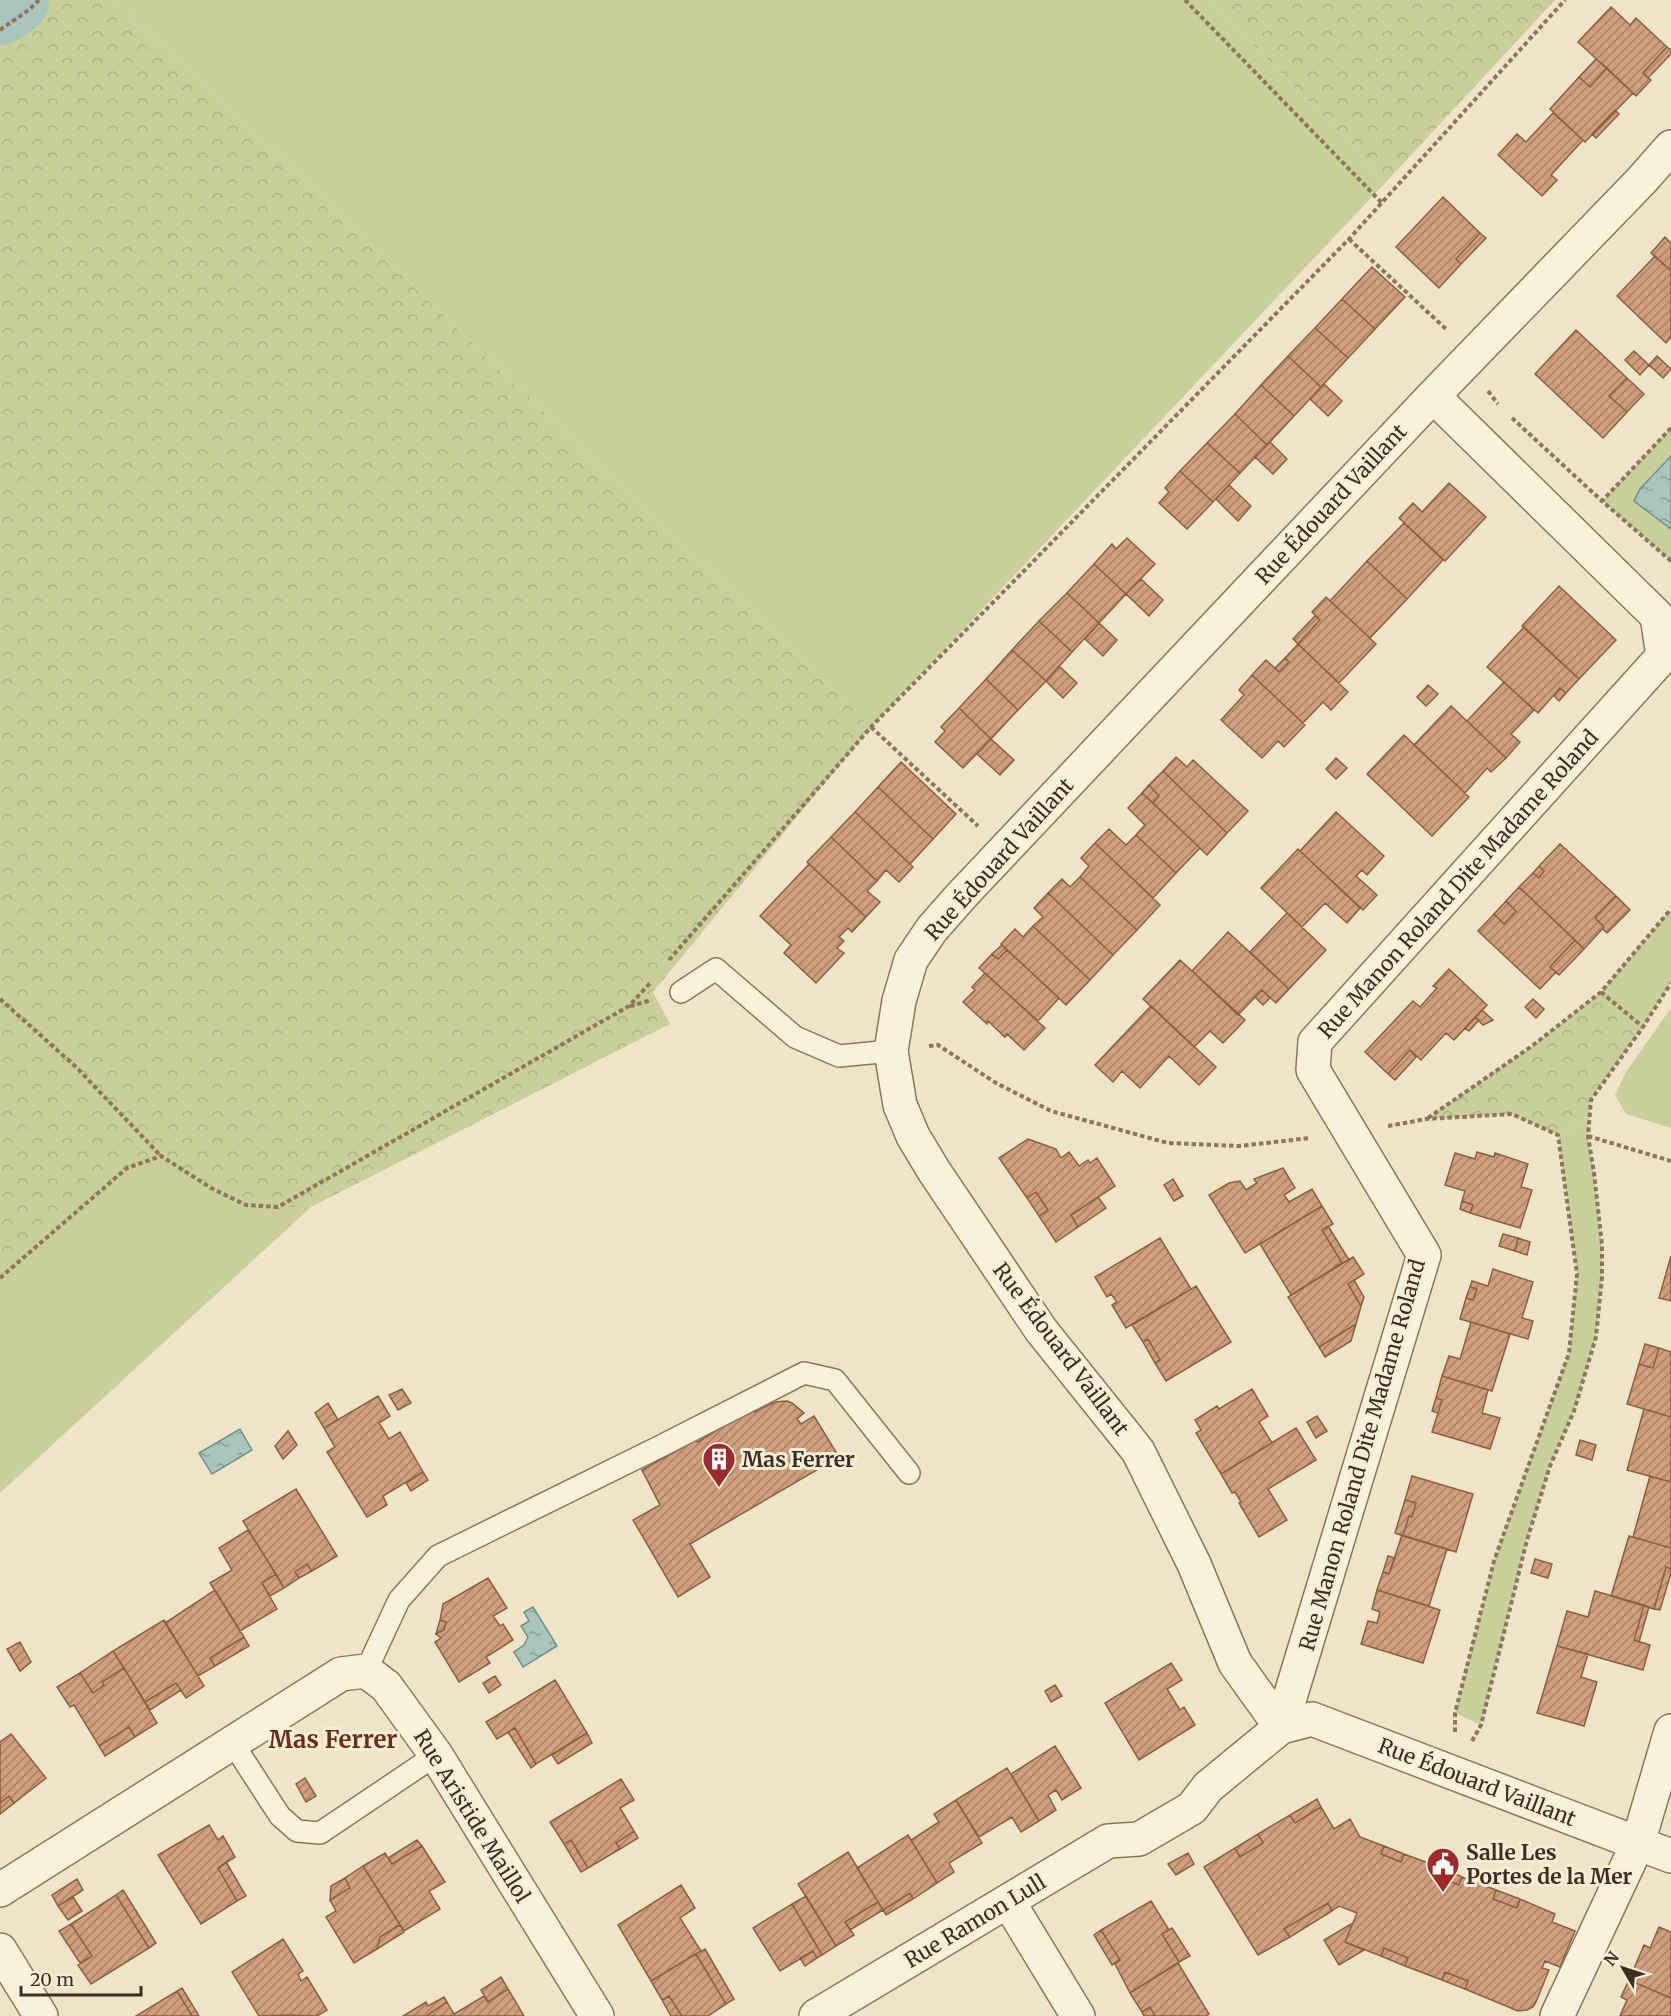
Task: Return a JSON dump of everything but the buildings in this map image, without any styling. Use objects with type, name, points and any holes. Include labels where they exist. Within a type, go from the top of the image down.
[{"type":"street","name":"Rue Édouard Vaillant","points":[[1281,1727],[1235,1663],[1194,1564],[1138,1450],[1041,1330],[913,1136],[900,1105],[891,1051],[899,1001],[912,960],[932,929],[1433,396],[1642,180],[1671,147]]},
{"type":"street","name":"Rue Manon Roland Dite Madame Roland","points":[[1281,1727],[1424,1255],[1313,1070],[1315,1042],[1663,656],[1658,616],[1433,396]]},
{"type":"street","points":[[0,1890],[341,1674],[366,1671]]},
{"type":"street","name":"Rue Aristide Maillol","points":[[366,1671],[386,1686],[436,1755],[597,2016]]},
{"type":"street","name":"Rue Édouard Vaillant","points":[[1139,1839],[1192,1808],[1208,1787],[1281,1727],[1312,1719],[1671,1856]]},
{"type":"street","points":[[1557,2016],[1638,1843],[1671,1731]]},
{"type":"street","name":"Rue Ramon Lull","points":[[816,2016],[1108,1841],[1139,1839]]},
{"type":"street","points":[[1008,1901],[1078,2016]]},
{"type":"street","points":[[0,1950],[41,2016]]},
{"type":"lane","points":[[681,992],[716,969],[795,1037],[839,1056],[891,1051]]},
{"type":"lane","points":[[366,1671],[399,1600],[438,1556],[804,1373],[835,1380],[909,1473]]},
{"type":"lane","points":[[232,1742],[280,1816],[297,1831],[320,1833],[436,1755]]},
{"type":"path","points":[[0,30],[39,0]]},
{"type":"path","points":[[1185,0],[1382,203]]},
{"type":"path","points":[[668,961],[871,727],[1349,239],[1565,0]]},
{"type":"path","points":[[1349,239],[1447,330],[1498,404],[1602,501],[1671,561]]},
{"type":"path","points":[[1602,501],[1671,428]]},
{"type":"path","points":[[871,727],[1004,850]]},
{"type":"path","points":[[1426,1119],[1532,1046],[1601,992],[1671,909]]},
{"type":"path","points":[[0,999],[77,1068],[161,1156],[211,1188],[246,1205],[278,1208],[629,1006],[653,980]]},
{"type":"path","points":[[1454,1773],[1481,1725],[1527,1540],[1550,1466],[1574,1412],[1596,1338],[1602,1277],[1602,1245],[1594,1173],[1587,1136],[1591,1100],[1671,983]]},
{"type":"path","points":[[1601,992],[1643,1027]]},
{"type":"path","points":[[891,1051],[938,1045],[996,1083],[1051,1111],[1168,1143],[1239,1146],[1351,1133],[1426,1119],[1512,1114],[1558,1135],[1577,1274],[1569,1353],[1494,1561],[1457,1702],[1454,1773]]},
{"type":"path","points":[[1587,1136],[1671,1161]]},
{"type":"path","points":[[0,1278],[127,1168],[161,1156]]},
{"type":"green space","points":[[0,0],[116,0],[871,727],[653,992],[670,1024],[311,1207],[246,1205],[211,1188],[161,1156],[127,1168],[0,1278]]},
{"type":"green space","points":[[116,0],[1209,0],[1387,181],[871,727]]},
{"type":"green space","points":[[1209,0],[1555,0],[1387,181]]},
{"type":"green space","points":[[1671,428],[1671,561],[1602,501]]},
{"type":"green space","points":[[1671,909],[1671,983],[1643,1027],[1601,992]]},
{"type":"green space","points":[[1601,992],[1643,1027],[1591,1099],[1589,1118],[1558,1135],[1512,1114],[1426,1119],[1532,1046]]},
{"type":"green space","points":[[1671,1008],[1671,1128],[1626,1114],[1615,1095],[1626,1072]]},
{"type":"green space","points":[[1589,1118],[1588,1136],[1602,1246],[1602,1277],[1596,1337],[1574,1411],[1550,1466],[1527,1540],[1481,1725],[1455,1713],[1494,1561],[1569,1353],[1577,1274],[1558,1135]]},
{"type":"green space","points":[[161,1156],[211,1188],[246,1205],[311,1207],[0,1493],[0,1278],[127,1168]]},
{"type":"water","points":[[1671,456],[1671,529],[1634,501],[1640,489]]},
{"type":"water","points":[[240,1429],[252,1450],[212,1474],[199,1453]]},
{"type":"water","points":[[533,1607],[557,1646],[523,1667],[514,1652],[524,1645],[528,1637],[521,1626],[529,1621],[524,1612]]},
{"type":"waterway","points":[[0,9],[13,0]]},
{"type":"place","name":"Mas Ferrer","points":[[719,1488]]},
{"type":"place","name":"Salle Les Portes de la Mer","points":[[1443,1893]]},
{"type":"district","name":"Mas Ferrer","points":[[333,1739]]}]
